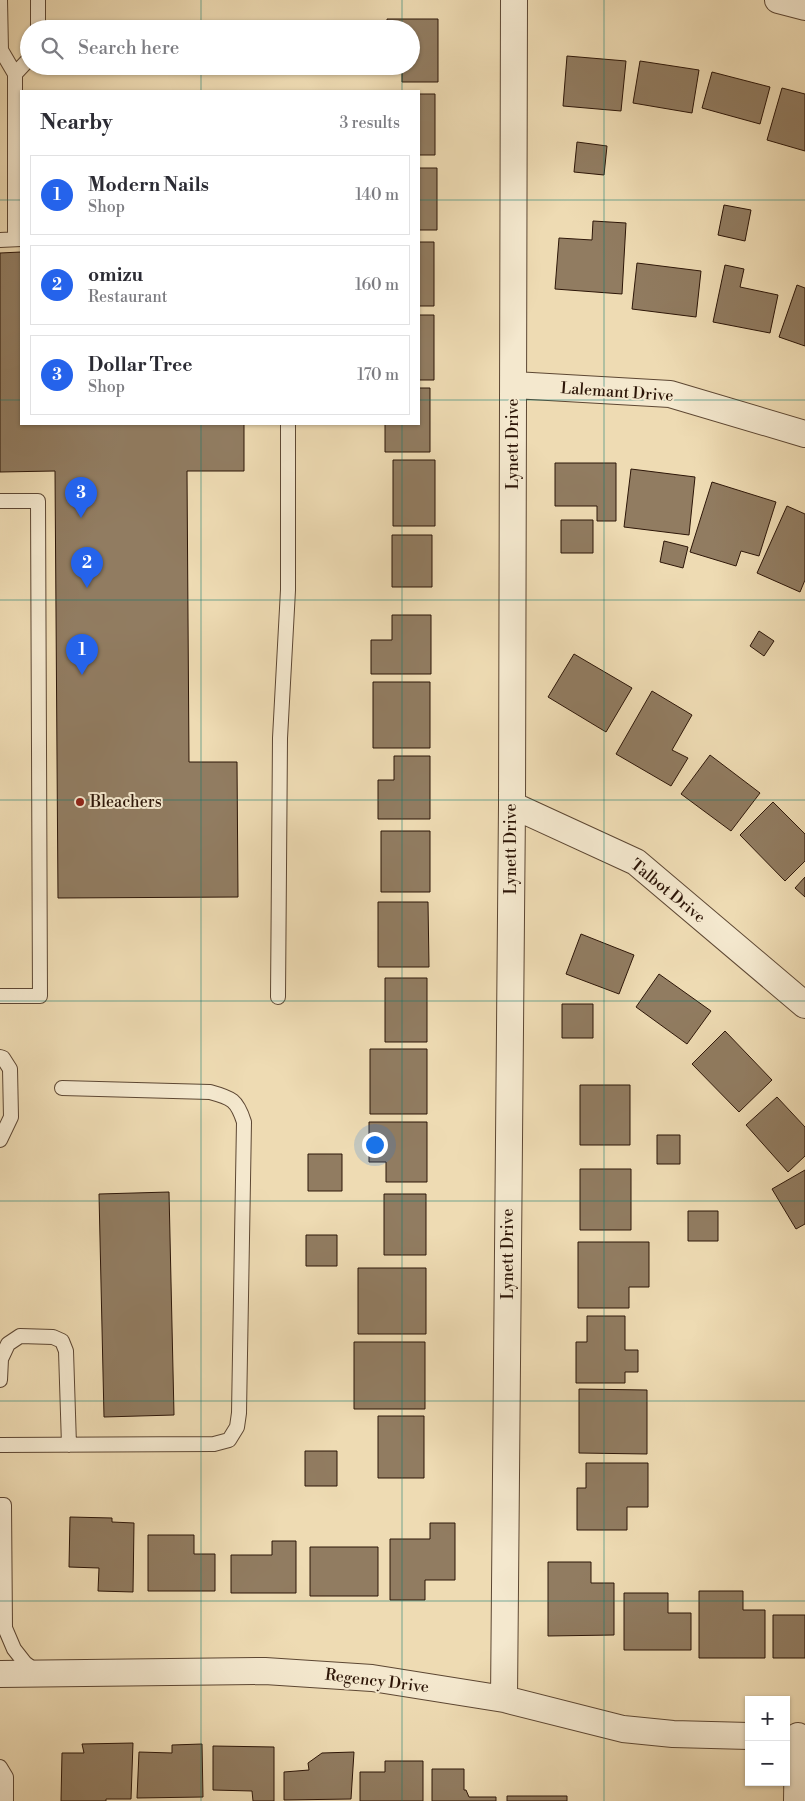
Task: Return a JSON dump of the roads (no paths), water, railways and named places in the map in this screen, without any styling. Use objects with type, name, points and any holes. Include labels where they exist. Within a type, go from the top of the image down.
[{"type":"street","name":"Lynett Drive","points":[[504,1699],[512,805],[514,0]]},
{"type":"street","points":[[778,0],[805,7]]},
{"type":"street","name":"Lalemant Drive","points":[[514,385],[670,394],[805,434]]},
{"type":"street","name":"Talbot Drive","points":[[512,805],[636,862],[805,1005]]},
{"type":"street","name":"Regency Drive","points":[[0,1674],[265,1671],[372,1678],[504,1699],[623,1729],[673,1734],[745,1736]]},
{"type":"street","points":[[796,1736],[797,1801]]},
{"type":"lane","points":[[0,0],[1,50],[15,74],[18,239],[0,240]]},
{"type":"lane","points":[[38,0],[38,20]]},
{"type":"lane","points":[[15,74],[20,69]]},
{"type":"lane","points":[[278,997],[280,738],[288,590],[288,425]]},
{"type":"lane","points":[[0,501],[38,501],[40,996],[0,996]]},
{"type":"lane","points":[[0,1057],[3,1058],[10,1069],[11,1117],[0,1140]]},
{"type":"lane","points":[[0,1445],[214,1444],[229,1440],[237,1428],[239,1413],[244,1122],[240,1109],[230,1098],[210,1092],[62,1088]]},
{"type":"lane","points":[[0,1380],[1,1359],[8,1344],[20,1336],[53,1337],[62,1341],[66,1351],[69,1445]]},
{"type":"lane","points":[[0,1505],[4,1505],[2,1632],[24,1663],[40,1674]]},
{"type":"lane","points":[[0,1767],[6,1777],[6,1801]]},
{"type":"place","name":"Dollar Tree","points":[[81,518]]},
{"type":"place","name":"omizu","points":[[87,588]]},
{"type":"place","name":"Modern Nails","points":[[82,675]]},
{"type":"place","name":"Bleachers","points":[[80,802]]}]
